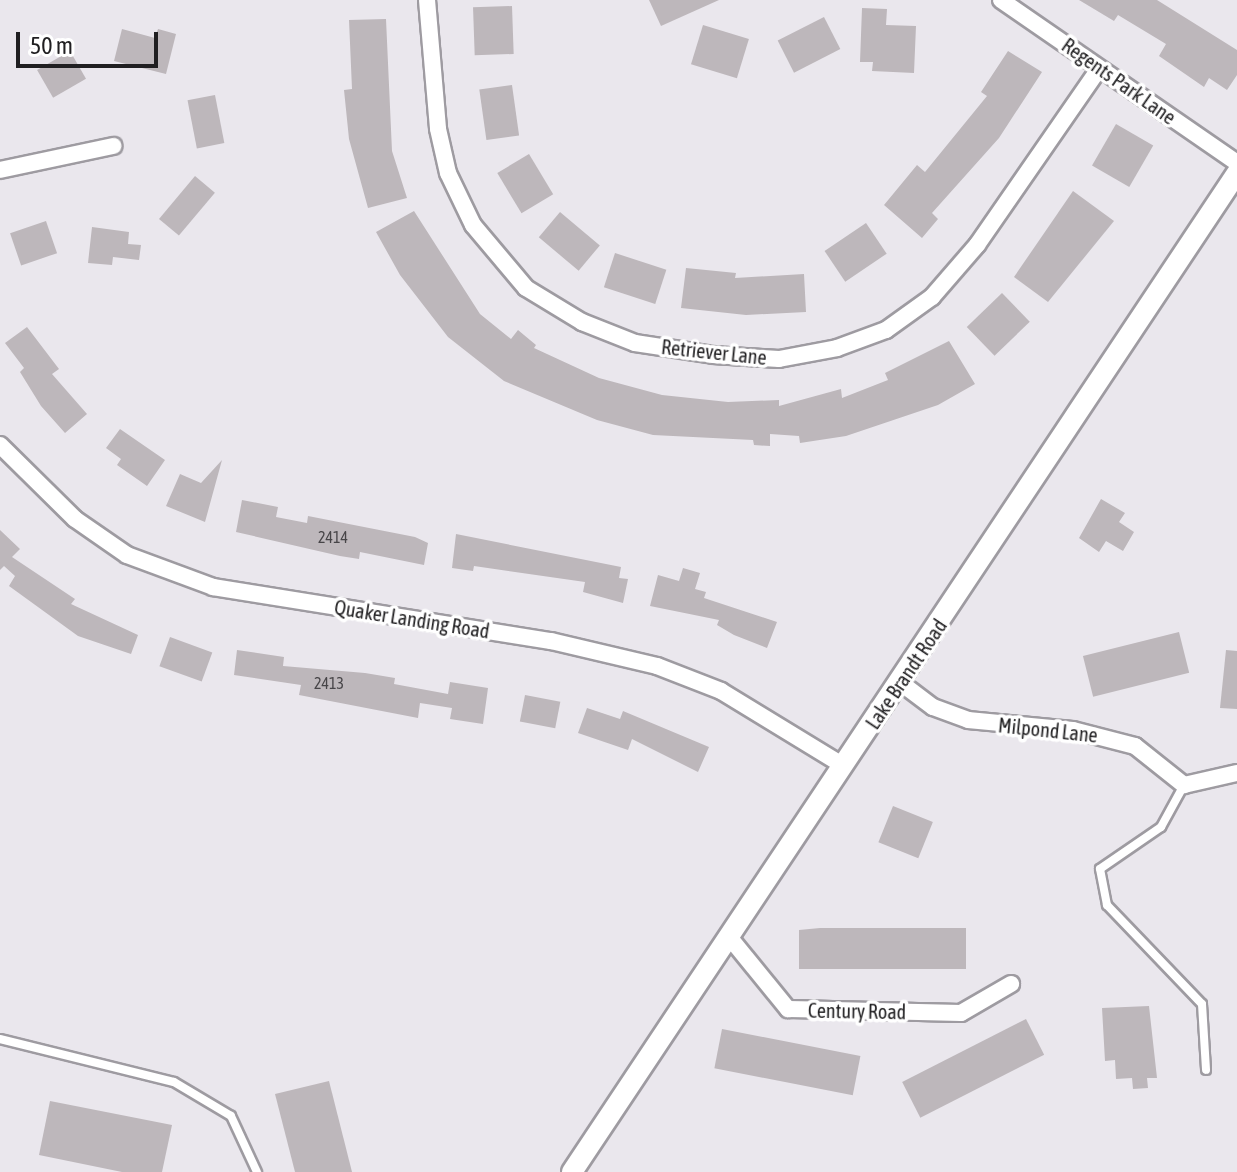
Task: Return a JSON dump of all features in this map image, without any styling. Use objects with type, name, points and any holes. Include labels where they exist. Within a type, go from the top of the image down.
[{"type":"street","name":"Retriever Lane","points":[[427,0],[438,129],[448,173],[473,225],[526,288],[582,322],[635,343],[713,355],[779,359],[837,348],[886,330],[932,297],[977,245],[1099,69]]},
{"type":"street","name":"Regents Park Lane","points":[[1001,0],[1237,163]]},
{"type":"street","points":[[0,170],[113,146]]},
{"type":"street","name":"Lake Brandt Road","points":[[572,1172],[901,683],[1237,173]]},
{"type":"street","name":"Quaker Landing Road","points":[[0,445],[75,519],[127,555],[213,587],[551,641],[657,666],[721,691],[844,766]]},
{"type":"street","name":"Milpond Lane","points":[[901,683],[933,707],[968,720],[1073,730],[1135,746],[1184,785]]},
{"type":"street","points":[[1184,785],[1237,773]]},
{"type":"street","name":"Century Road","points":[[730,938],[788,1009],[961,1013],[1011,984]]},
{"type":"lane","points":[[1184,785],[1161,827],[1100,869],[1107,905],[1202,1004],[1206,1070]]},
{"type":"lane","points":[[0,1039],[174,1082],[231,1116],[257,1172]]},
{"type":"building","points":[[649,0],[719,0],[661,26]]},
{"type":"building","points":[[1079,0],[1157,0],[1237,50],[1237,75],[1227,90],[1209,78],[1204,87],[1159,56],[1166,44],[1118,15],[1114,21]]},
{"type":"building","points":[[512,6],[514,54],[475,55],[473,7]]},
{"type":"building","points":[[862,8],[887,9],[886,25],[916,26],[914,73],[872,71],[873,62],[860,62]]},
{"type":"building","points":[[824,17],[840,49],[794,73],[778,41]]},
{"type":"building","points":[[386,19],[392,151],[407,198],[368,208],[349,139],[344,90],[352,89],[349,20]]},
{"type":"building","points":[[703,25],[749,39],[737,78],[691,64]]},
{"type":"building","points":[[122,29],[155,38],[158,29],[176,34],[166,74],[114,61]]},
{"type":"building","points":[[70,51],[86,79],[53,98],[37,70]]},
{"type":"building","points":[[1008,51],[1042,72],[999,138],[932,213],[938,219],[922,238],[884,205],[917,165],[925,172],[987,96],[981,92]]},
{"type":"building","points":[[512,85],[519,136],[486,140],[479,90]]},
{"type":"building","points":[[215,95],[224,143],[197,148],[188,100]]},
{"type":"building","points":[[1116,124],[1153,146],[1129,187],[1092,166]]},
{"type":"building","points":[[529,154],[553,194],[521,213],[497,173]]},
{"type":"building","points":[[195,176],[215,193],[179,236],[159,219]]},
{"type":"building","points":[[1073,191],[1114,221],[1048,302],[1014,277]]},
{"type":"building","points":[[414,211],[480,314],[511,339],[518,330],[536,345],[534,348],[599,378],[662,395],[728,402],[779,400],[779,406],[841,389],[842,398],[888,380],[885,373],[949,341],[975,384],[938,405],[846,436],[800,443],[799,436],[770,434],[770,446],[754,445],[753,440],[653,435],[597,420],[504,381],[448,337],[400,275],[376,232]]},
{"type":"building","points":[[560,212],[600,245],[579,271],[539,237]]},
{"type":"building","points":[[46,221],[57,253],[21,266],[10,233]]},
{"type":"building","points":[[866,223],[887,254],[845,282],[825,251]]},
{"type":"building","points":[[92,227],[129,232],[128,244],[141,245],[139,260],[113,257],[112,265],[88,263]]},
{"type":"building","points":[[615,253],[666,270],[655,304],[604,287]]},
{"type":"building","points":[[686,268],[736,273],[735,278],[804,274],[806,312],[746,315],[681,308]]},
{"type":"building","points":[[1002,293],[1030,322],[995,356],[967,327]]},
{"type":"building","points":[[27,327],[59,369],[52,374],[87,414],[65,433],[41,406],[20,372],[24,368],[5,343]]},
{"type":"building","points":[[120,429],[165,460],[147,486],[117,465],[121,459],[106,448]]},
{"type":"building","points":[[222,460],[205,522],[166,506],[180,474],[201,483]]},
{"type":"building","points":[[1101,499],[1125,513],[1119,522],[1134,532],[1123,551],[1106,541],[1099,552],[1079,538]]},
{"type":"building","points":[[242,500],[278,507],[276,517],[307,523],[308,516],[415,537],[428,543],[424,565],[360,552],[359,559],[340,556],[236,532]]},
{"type":"building","points":[[0,530],[20,549],[12,557],[75,599],[71,604],[138,635],[131,654],[78,636],[9,586],[15,576],[4,566],[0,570]]},
{"type":"building","points":[[456,534],[621,567],[619,578],[628,579],[623,603],[583,592],[585,582],[474,566],[473,571],[452,568]]},
{"type":"building","points":[[683,568],[700,573],[695,589],[706,592],[704,598],[777,622],[767,648],[734,635],[717,625],[719,620],[650,606],[658,575],[679,581]]},
{"type":"building","points":[[1179,632],[1189,673],[1093,697],[1083,656]]},
{"type":"building","points":[[170,637],[212,652],[202,682],[159,666]]},
{"type":"building","points":[[237,650],[284,657],[283,666],[395,678],[394,684],[448,694],[450,682],[488,688],[483,724],[450,719],[452,708],[420,703],[418,718],[299,695],[301,685],[234,675]]},
{"type":"building","points":[[1226,650],[1237,651],[1237,709],[1220,708]]},
{"type":"building","points":[[525,695],[560,702],[555,728],[520,722]]},
{"type":"building","points":[[587,708],[620,719],[623,711],[709,747],[698,772],[632,739],[628,750],[578,733]]},
{"type":"building","points":[[893,806],[933,822],[918,858],[878,842]]},
{"type":"building","points":[[966,928],[966,969],[799,969],[799,930]]},
{"type":"building","points":[[1149,1006],[1157,1078],[1147,1078],[1148,1088],[1133,1089],[1132,1078],[1116,1079],[1115,1060],[1105,1061],[1102,1008]]},
{"type":"building","points":[[1026,1019],[1044,1055],[920,1118],[902,1082]]},
{"type":"building","points":[[722,1029],[860,1056],[853,1095],[714,1068]]},
{"type":"building","points":[[329,1081],[352,1172],[295,1172],[275,1094]]},
{"type":"building","points":[[50,1101],[172,1125],[162,1172],[122,1172],[39,1155]]}]
